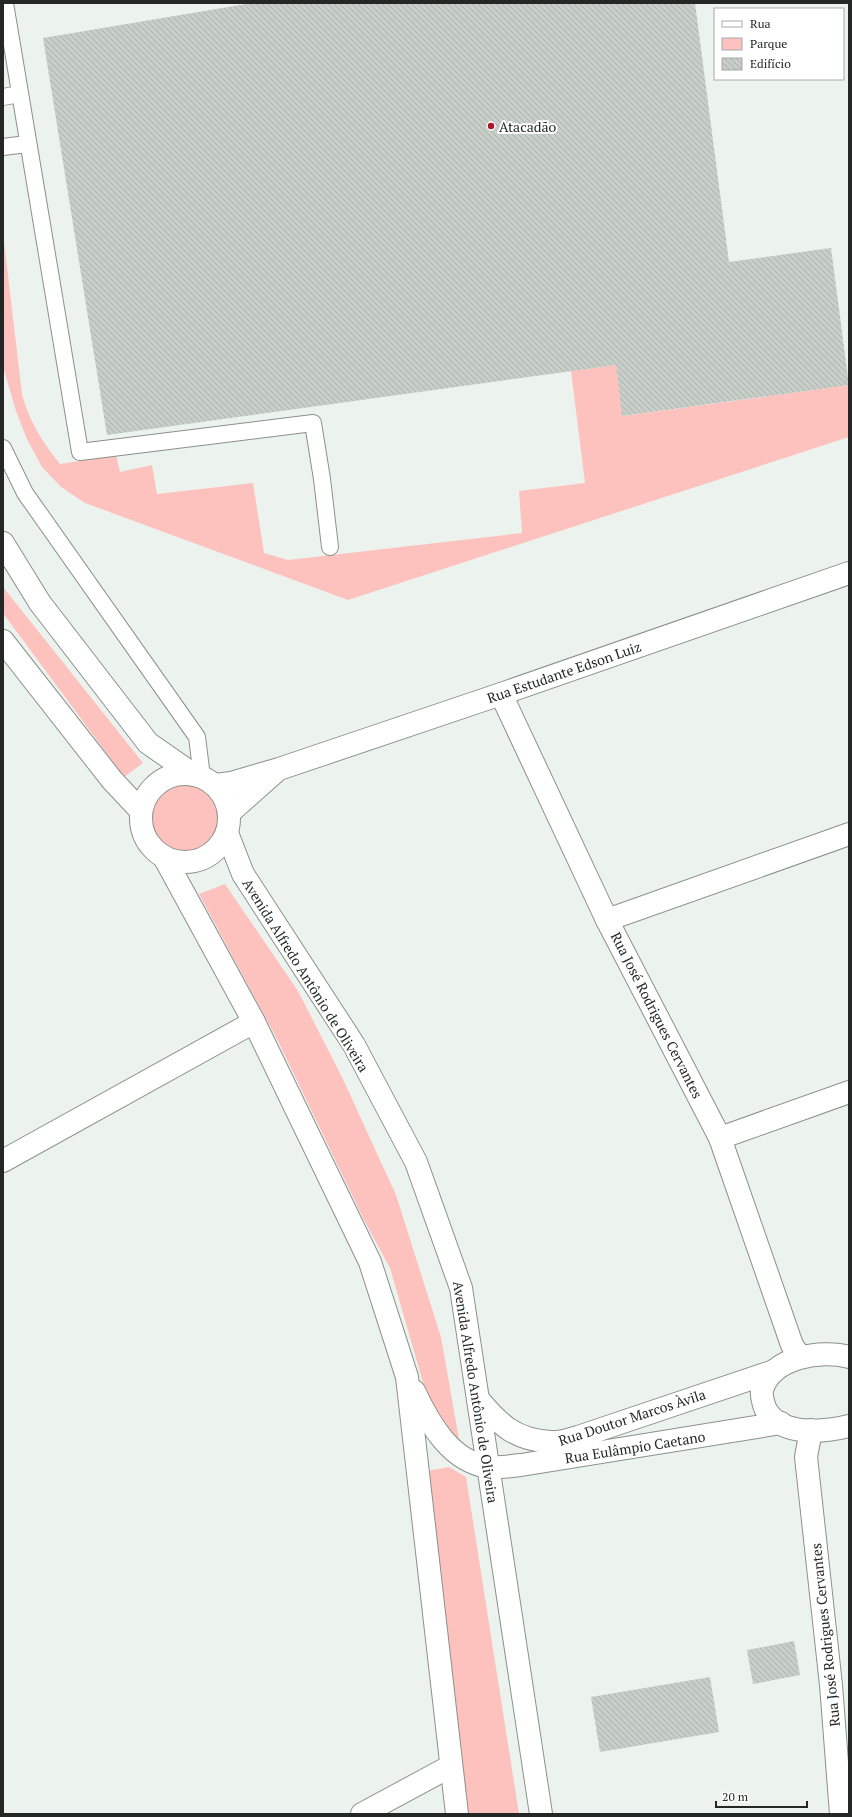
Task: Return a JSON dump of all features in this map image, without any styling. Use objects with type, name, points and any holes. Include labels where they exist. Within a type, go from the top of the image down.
[{"type":"street","points":[[3,543],[40,603],[148,743],[203,779],[224,798],[228,823],[219,846],[208,856],[194,862],[179,862],[164,857]]},
{"type":"street","name":"Rua Estudante Edson Luiz","points":[[203,779],[231,783],[279,769],[501,694],[849,573]]},
{"type":"street","points":[[3,641],[112,780],[141,811]]},
{"type":"street","name":"Rua José Rodrigues Cervantes","points":[[501,694],[607,920],[720,1138],[789,1359]]},
{"type":"street","name":"Rua Estudante Edson Luiz","points":[[228,823],[279,769]]},
{"type":"street","points":[[203,779],[170,776],[151,790],[144,800],[141,811],[143,833],[148,843],[164,857],[254,1022],[370,1262],[407,1377],[425,1414],[441,1437],[462,1458],[490,1467]]},
{"type":"street","name":"Avenida Alfredo Antônio de Oliveira","points":[[228,823],[243,874],[354,1045],[416,1162],[461,1288],[490,1467],[525,1716],[541,1814]]},
{"type":"street","points":[[607,920],[849,834]]},
{"type":"street","points":[[3,1161],[254,1022]]},
{"type":"street","points":[[720,1138],[849,1092]]},
{"type":"street","name":"Rua Doutor Marcos Àvila","points":[[478,1398],[496,1421],[520,1437],[552,1443],[578,1437],[789,1359],[821,1354],[848,1357]]},
{"type":"street","points":[[789,1359],[762,1390],[762,1400],[767,1411],[796,1428]]},
{"type":"street","points":[[407,1377],[457,1814]]},
{"type":"street","name":"Rua Eulâmpio Caetano","points":[[490,1467],[521,1465],[796,1428],[849,1426]]},
{"type":"street","name":"Rua José Rodrigues Cervantes","points":[[796,1428],[806,1457],[840,1687],[841,1814]]},
{"type":"street","points":[[362,1814],[451,1766]]},
{"type":"lane","points":[[5,3],[80,452],[312,423],[322,479],[330,547]]},
{"type":"lane","points":[[3,97],[20,94]]},
{"type":"lane","points":[[3,148],[28,144]]},
{"type":"lane","points":[[3,448],[25,493],[197,737],[203,779]]},
{"type":"green space","points":[[3,233],[22,394],[37,431],[60,464],[116,455],[120,472],[152,465],[157,494],[253,483],[264,553],[288,560],[522,533],[519,491],[585,483],[571,371],[616,365],[623,416],[849,385],[849,437],[348,600],[85,503],[61,487],[42,467],[26,437],[16,411],[3,367]]},
{"type":"green space","points":[[3,587],[143,763],[124,777],[3,613]]},
{"type":"green space","points":[[179,782],[193,782],[200,784],[212,792],[220,804],[222,818],[220,832],[212,844],[200,852],[193,854],[179,854],[172,852],[160,844],[152,832],[150,825],[150,811],[152,804],[160,792],[172,784]]},
{"type":"green space","points":[[225,884],[298,991],[342,1077],[396,1195],[441,1337],[460,1445],[431,1410],[390,1268],[364,1220],[278,1041],[199,894]]},
{"type":"green space","points":[[449,1467],[466,1477],[519,1814],[468,1814],[422,1472]]},
{"type":"building","name":"Atacadão","points":[[252,3],[695,3],[729,262],[831,248],[849,385],[622,416],[616,365],[107,435],[43,38]]},
{"type":"building","points":[[794,1641],[800,1675],[753,1684],[747,1650]]},
{"type":"building","points":[[710,1677],[719,1732],[600,1752],[591,1697]]},
{"type":"place","name":"Atacadão","points":[[491,126]]}]
